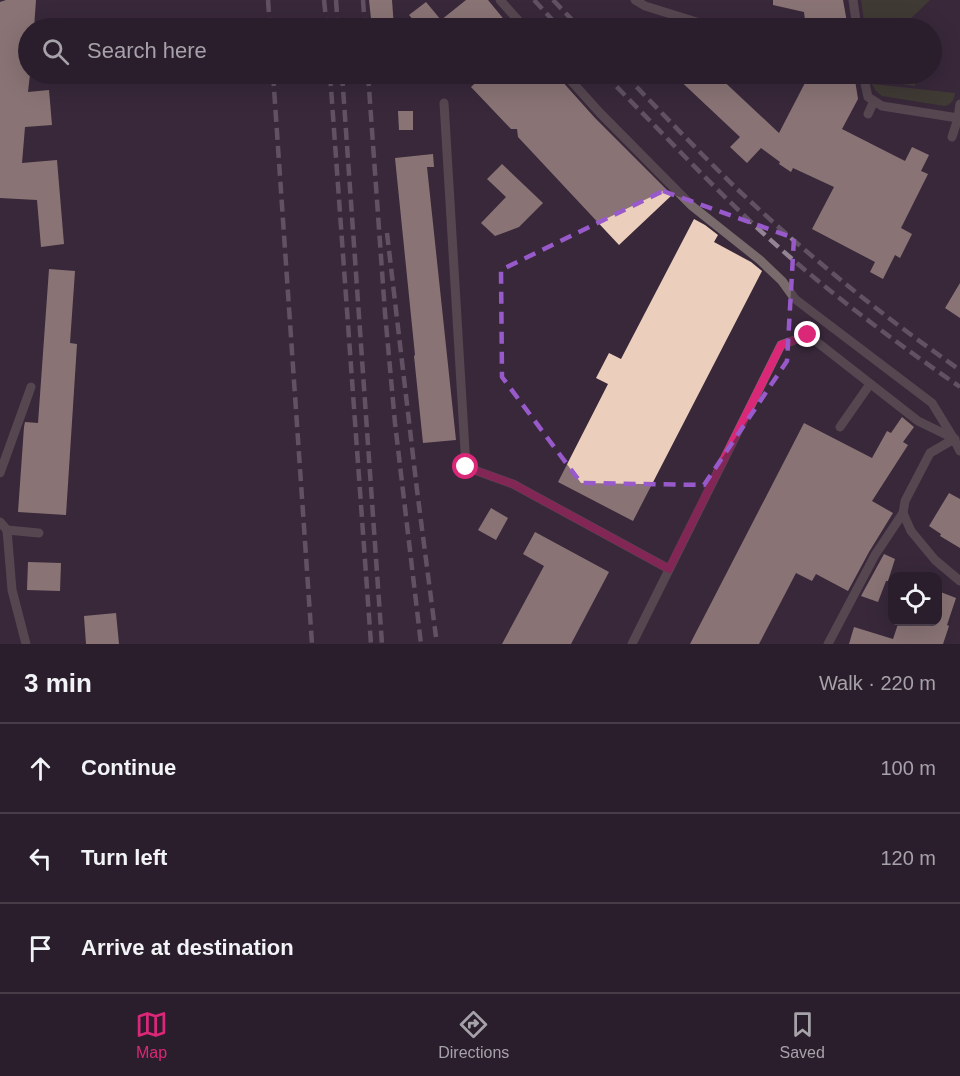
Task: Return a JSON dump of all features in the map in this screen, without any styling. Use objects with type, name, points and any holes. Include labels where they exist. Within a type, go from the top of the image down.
[{"type":"lane","points":[[500,0],[516,18]]},
{"type":"lane","points":[[635,0],[645,6],[684,18]]},
{"type":"lane","points":[[853,0],[856,18]]},
{"type":"lane","points":[[574,84],[692,206],[760,260],[782,281],[795,299],[932,403],[957,440],[960,452]]},
{"type":"lane","points":[[865,84],[868,97],[882,106],[958,118]]},
{"type":"lane","points":[[868,114],[874,101]]},
{"type":"lane","points":[[444,103],[466,467],[513,484],[669,569]]},
{"type":"lane","points":[[952,137],[960,104]]},
{"type":"lane","points":[[632,644],[781,345],[808,335],[918,421],[957,440]]},
{"type":"lane","points":[[840,427],[870,384]]},
{"type":"lane","points":[[0,472],[31,387]]},
{"type":"lane","points":[[828,644],[875,555],[903,513],[905,501],[930,453],[957,440]]},
{"type":"lane","points":[[903,513],[911,531],[935,560],[960,581]]},
{"type":"lane","points":[[0,522],[7,530],[12,590],[26,644]]},
{"type":"lane","points":[[7,530],[39,533]]},
{"type":"highlighted area","points":[[663,191],[794,238],[787,361],[704,485],[581,483],[502,377],[501,270]]},
{"type":"green space","points":[[861,0],[930,0],[911,18],[864,18]]},
{"type":"green space","points":[[872,84],[955,93],[952,101],[945,106],[882,96]]},
{"type":"building","points":[[36,0],[35,18],[18,18],[18,84],[29,84],[28,92],[49,90],[52,125],[25,127],[22,163],[57,160],[64,244],[41,247],[37,200],[0,198],[0,2]]},
{"type":"building","points":[[369,0],[392,0],[393,18],[371,18]]},
{"type":"building","points":[[466,0],[488,0],[503,18],[444,18]]},
{"type":"building","points":[[773,0],[843,0],[846,18],[805,18],[804,12],[773,5]]},
{"type":"building","points":[[426,2],[439,18],[412,18],[409,15]]},
{"type":"building","points":[[474,84],[564,84],[672,195],[619,245],[518,137],[517,129],[511,129],[471,87]]},
{"type":"building","points":[[684,84],[727,84],[779,133],[804,84],[856,84],[858,99],[842,129],[905,161],[912,147],[929,155],[921,171],[928,174],[901,228],[912,234],[900,258],[895,255],[883,279],[870,272],[875,262],[812,229],[834,187],[793,168],[791,172],[761,148],[747,163],[730,147],[740,137]]},
{"type":"building","points":[[398,111],[413,111],[413,130],[399,130]]},
{"type":"building","points":[[433,154],[434,167],[427,167],[456,440],[423,443],[395,158]]},
{"type":"building","points":[[502,164],[543,203],[519,227],[495,236],[481,223],[506,197],[487,179]]},
{"type":"building","points":[[694,219],[718,235],[714,242],[751,262],[762,271],[633,521],[558,482],[608,384],[596,378],[609,353],[621,359]]},
{"type":"building","points":[[49,269],[75,271],[70,343],[77,344],[66,515],[18,512],[25,422],[38,423]]},
{"type":"building","points":[[960,283],[960,318],[945,308]]},
{"type":"building","points":[[902,417],[914,427],[903,442],[908,445],[872,501],[893,513],[848,591],[816,574],[812,581],[796,573],[759,644],[690,644],[804,423],[872,458],[887,431],[891,433]]},
{"type":"building","points":[[949,493],[960,499],[960,548],[929,526]]},
{"type":"building","points":[[491,508],[508,518],[496,540],[478,530]]},
{"type":"building","points":[[535,532],[609,572],[571,644],[502,644],[544,566],[523,554]]},
{"type":"building","points":[[884,554],[895,559],[878,602],[861,596]]},
{"type":"building","points":[[28,562],[61,563],[60,591],[27,590]]},
{"type":"building","points":[[942,593],[956,598],[943,644],[849,644],[854,627],[893,639],[897,626],[942,626]]},
{"type":"building","points":[[116,613],[119,644],[86,644],[84,616]]},
{"type":"railway","points":[[268,0],[269,18]]},
{"type":"railway","points":[[324,0],[326,18]]},
{"type":"railway","points":[[336,0],[337,18]]},
{"type":"railway","points":[[363,0],[364,18]]},
{"type":"railway","points":[[534,0],[551,18]]},
{"type":"railway","points":[[553,0],[570,18]]},
{"type":"railway","points":[[274,84],[312,644]]},
{"type":"railway","points":[[331,84],[371,644]]},
{"type":"railway","points":[[343,84],[382,644]]},
{"type":"railway","points":[[369,84],[395,423],[421,644]]},
{"type":"railway","points":[[614,84],[714,186],[801,267],[853,309],[960,387]]},
{"type":"railway","points":[[634,84],[736,188],[789,237],[873,306],[960,370]]},
{"type":"railway","points":[[387,233],[436,637]]},
{"type":"route","points":[[466,467],[513,484],[669,569],[781,345],[808,335]]}]
